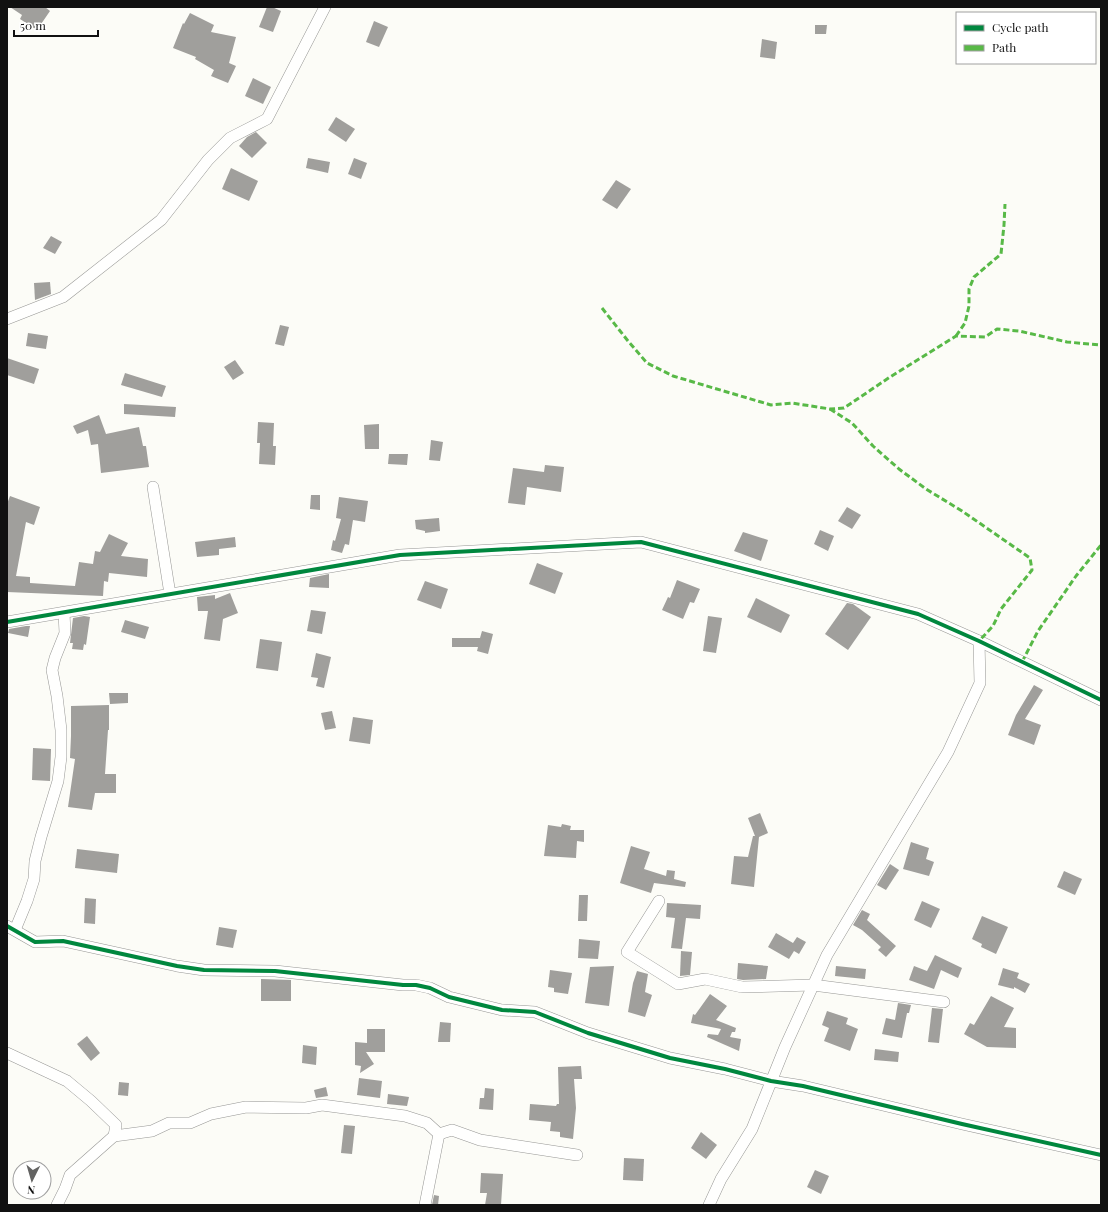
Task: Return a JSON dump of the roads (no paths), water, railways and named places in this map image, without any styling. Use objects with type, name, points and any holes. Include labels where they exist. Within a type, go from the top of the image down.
[{"type":"street","points":[[7,319],[64,297],[161,220],[208,160],[230,138],[267,119],[325,7]]},
{"type":"street","points":[[153,487],[170,594]]},
{"type":"street","points":[[7,622],[400,555],[641,542],[918,614],[979,641],[1101,700]]},
{"type":"street","points":[[64,613],[65,633],[52,670],[61,730],[61,757],[58,781],[40,837],[35,861],[34,879],[27,901],[11,928],[35,942],[63,941],[177,966],[204,970],[275,971],[403,985],[416,985],[430,988],[449,997],[502,1010],[535,1012],[588,1032],[670,1058],[725,1069],[772,1081],[803,1086],[1101,1155]]},
{"type":"street","points":[[709,1205],[721,1179],[752,1130],[827,954],[948,752],[980,683],[979,641]]},
{"type":"street","points":[[659,901],[627,952],[678,984],[705,978],[742,987],[813,985],[944,1002]]},
{"type":"street","points":[[7,1053],[68,1081],[116,1125],[114,1136]]},
{"type":"street","points":[[56,1205],[65,1189],[70,1175],[114,1136],[152,1131],[169,1123],[190,1123],[211,1114],[246,1108],[306,1108],[322,1105],[405,1116],[427,1123],[439,1134]]},
{"type":"street","points":[[439,1134],[452,1130],[480,1140],[577,1155]]},
{"type":"street","points":[[425,1205],[439,1134]]}]
